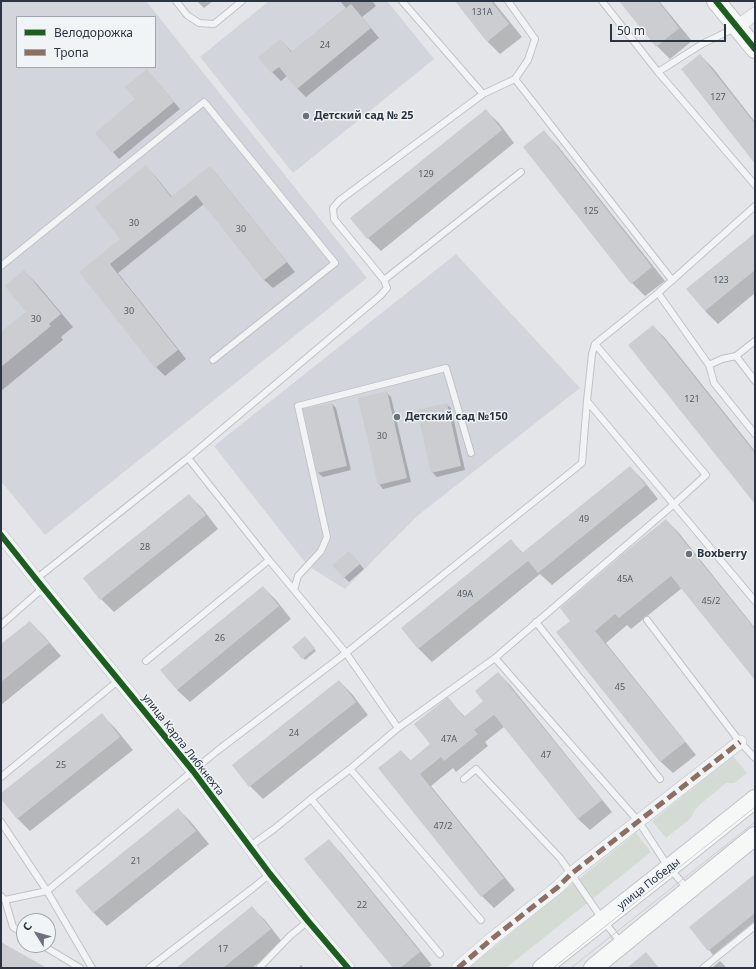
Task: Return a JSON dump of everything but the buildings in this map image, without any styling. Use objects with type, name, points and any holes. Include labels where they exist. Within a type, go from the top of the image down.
[{"type":"main road","points":[[716,1],[755,49]]},
{"type":"main road","name":"улица Победы","points":[[542,968],[755,799]]},
{"type":"main road","points":[[592,968],[755,836]]},
{"type":"street","points":[[737,28],[755,14]]},
{"type":"street","name":"улица Карла Либкнехта","points":[[1,535],[193,772],[270,874],[348,968]]},
{"type":"street","points":[[458,968],[571,874],[740,742]]},
{"type":"lane","points":[[176,1],[187,15],[199,23],[214,24],[242,1]]},
{"type":"lane","points":[[402,1],[483,94]]},
{"type":"lane","points":[[1,625],[40,584],[380,296],[387,288],[384,280],[334,219],[333,208],[340,200],[483,94],[515,79],[528,60],[535,39],[508,1]]},
{"type":"lane","points":[[602,1],[658,72],[755,185]]},
{"type":"lane","points":[[658,72],[702,44],[737,28]]},
{"type":"lane","points":[[515,79],[672,280]]},
{"type":"lane","points":[[1,266],[204,102],[335,263],[213,360]]},
{"type":"lane","points":[[384,280],[521,172]]},
{"type":"lane","points":[[16,929],[13,927],[3,898],[47,891],[217,751],[346,653],[582,463],[592,354],[595,344],[658,293],[755,206]]},
{"type":"lane","points":[[658,293],[709,365],[714,383],[755,434]]},
{"type":"lane","points":[[709,365],[722,359],[736,356],[755,340]]},
{"type":"lane","points":[[249,847],[350,769],[398,728],[495,658],[706,475],[595,344]]},
{"type":"lane","points":[[736,356],[755,381]]},
{"type":"lane","points":[[294,590],[298,576],[321,551],[327,537],[298,406],[446,368],[471,453]]},
{"type":"lane","points":[[587,400],[673,505],[755,601]]},
{"type":"lane","points":[[188,458],[268,560],[346,653],[398,728]]},
{"type":"lane","points":[[146,661],[268,560]]},
{"type":"lane","points":[[647,620],[740,742],[755,758]]},
{"type":"lane","points":[[536,622],[660,779]]},
{"type":"lane","points":[[495,658],[638,822],[669,868],[689,890]]},
{"type":"lane","points":[[1,777],[119,680]]},
{"type":"lane","points":[[350,769],[481,920]]},
{"type":"lane","points":[[464,779],[476,769],[560,858],[603,920],[622,944]]},
{"type":"lane","points":[[311,799],[440,954]]},
{"type":"lane","points":[[1,822],[47,891],[92,968]]},
{"type":"lane","points":[[149,968],[270,874]]},
{"type":"lane","points":[[260,968],[290,936],[308,921]]},
{"type":"lane","points":[[703,968],[755,926]]},
{"type":"lane","points":[[55,953],[80,968]]},
{"type":"shaded area","points":[[1,1],[146,1],[367,278],[45,535],[1,481]]},
{"type":"shaded area","name":"Детский сад № 25","points":[[269,1],[387,1],[434,59],[293,173],[200,57]]},
{"type":"shaded area","name":"Детский сад №150","points":[[456,254],[580,388],[416,517],[345,589],[308,566],[214,446]]},
{"type":"shaded area","points":[[733,756],[747,773],[734,783],[726,783],[697,807],[690,819],[666,838],[652,821]]},
{"type":"shaded area","points":[[636,833],[651,852],[506,968],[468,968]]},
{"type":"tram line","points":[[553,968],[755,807]]},
{"type":"tram line","points":[[571,968],[755,822]]},
{"type":"marked path","points":[[458,968],[493,938],[558,887],[571,874],[740,742]]},
{"type":"cycle path","points":[[716,1],[755,49]]},
{"type":"cycle path","points":[[1,535],[193,771],[270,874],[348,968]]},
{"type":"place","name":"Детский сад № 25","points":[[306,116]]},
{"type":"place","name":"Детский сад №150","points":[[397,417]]},
{"type":"place","name":"Boxberry","points":[[689,554]]}]
